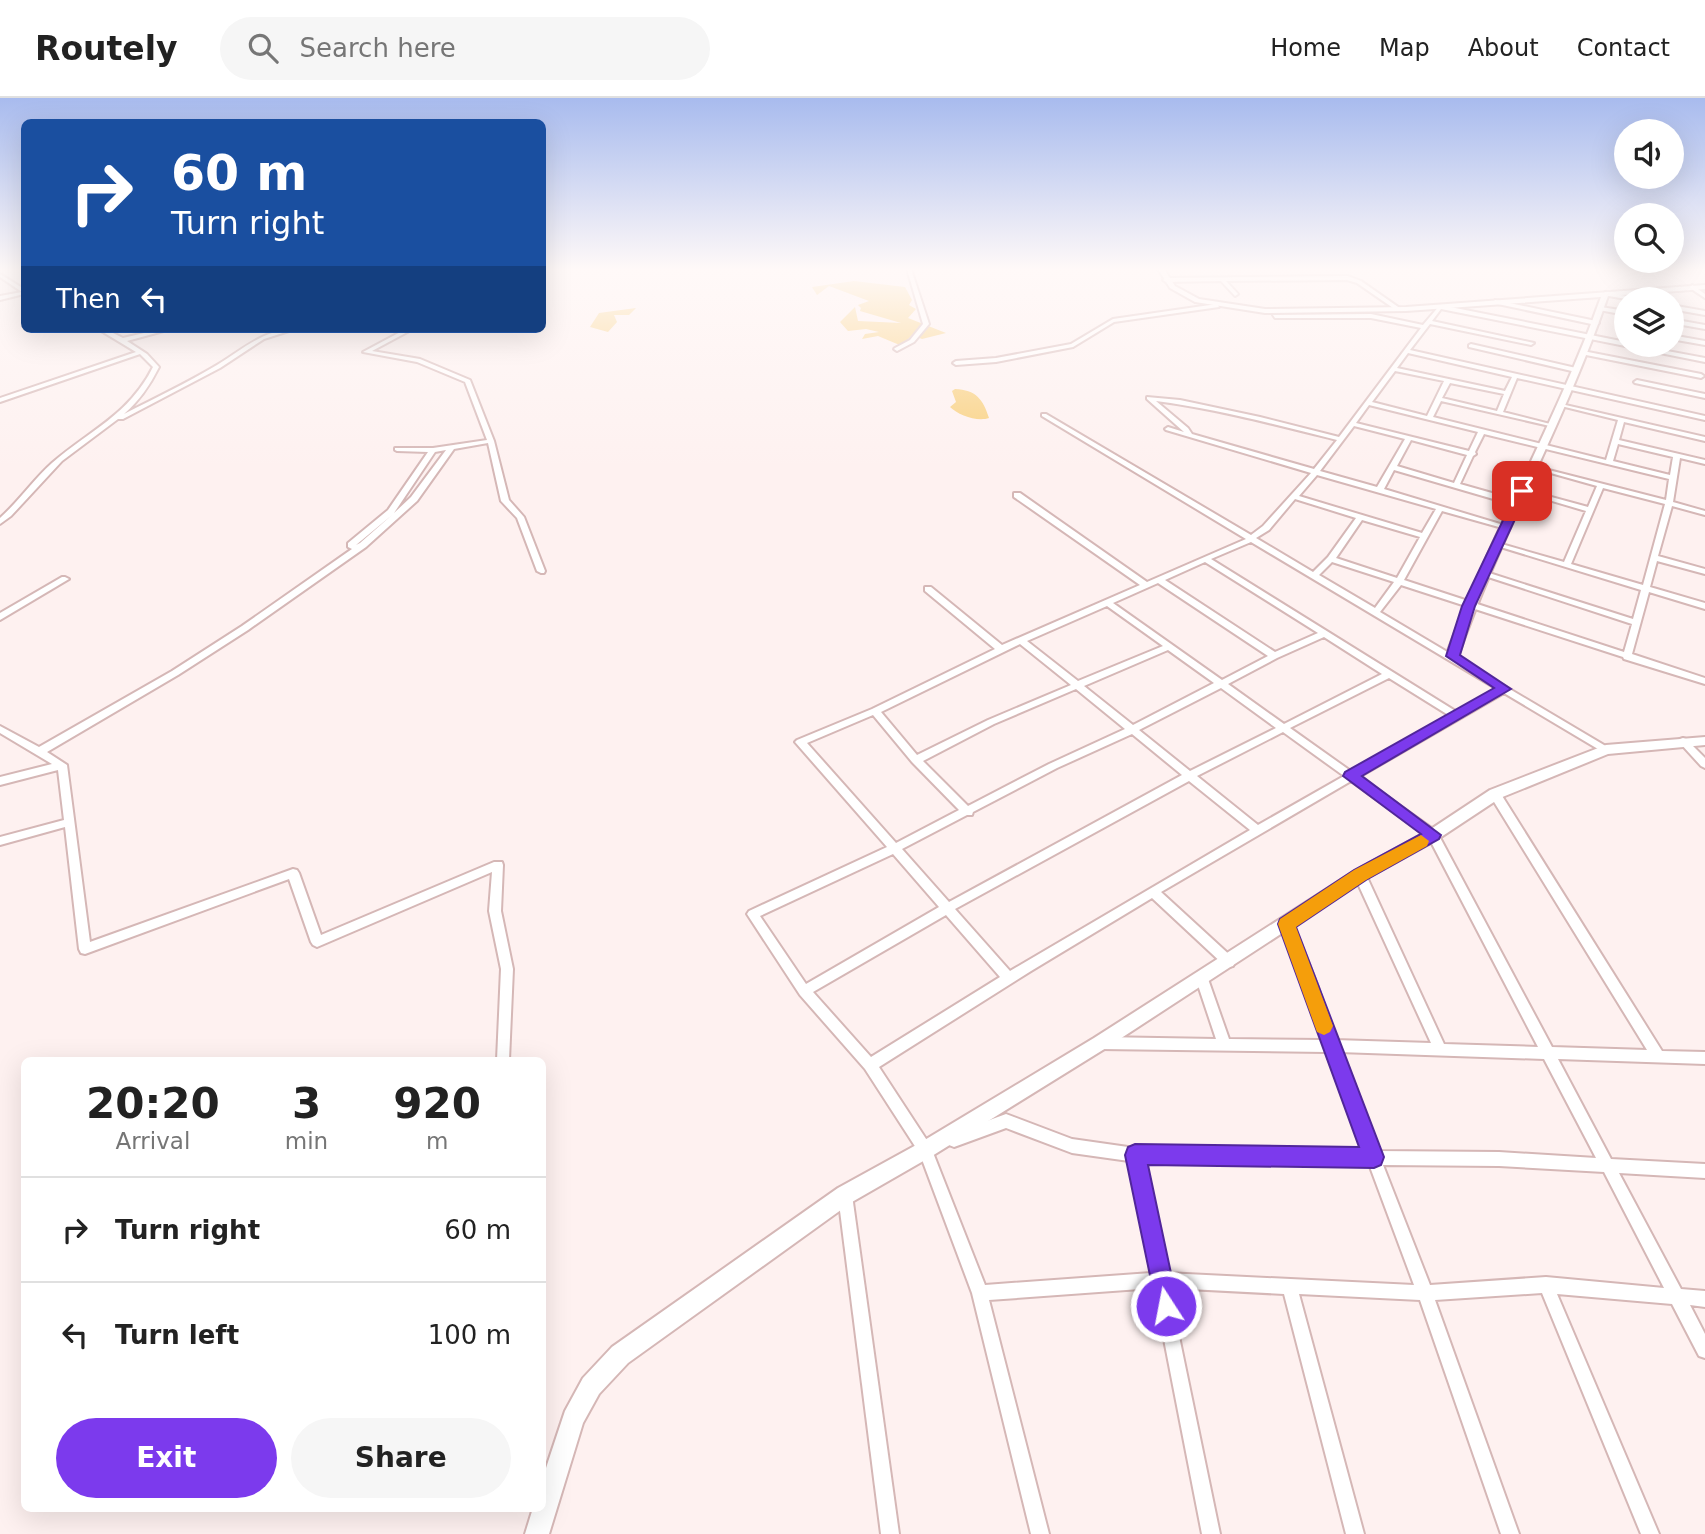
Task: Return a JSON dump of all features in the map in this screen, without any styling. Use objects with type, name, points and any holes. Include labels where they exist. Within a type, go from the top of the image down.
[{"type":"main road","points":[[1452,656],[1469,606],[1563,405],[1589,337]]},
{"type":"main road","points":[[546,1504],[573,1419],[591,1386],[620,1356],[845,1195],[926,1150],[1100,1043],[1360,875],[1433,835],[1495,794],[1606,750],[1698,742]]},
{"type":"main road","points":[[537,1532],[543,1512]]},
{"type":"street","points":[[0,522],[59,460],[104,428],[131,404],[151,379],[156,367],[114,336]]},
{"type":"street","points":[[123,341],[142,336]]},
{"type":"street","points":[[104,428],[218,367],[269,336]]},
{"type":"street","points":[[397,336],[366,352],[418,360],[468,381],[491,440],[505,501],[520,517],[541,571]]},
{"type":"street","points":[[897,349],[916,336]]},
{"type":"street","points":[[956,363],[996,360],[1073,345],[1088,336]]},
{"type":"street","points":[[1007,976],[800,742],[875,711],[1001,649],[1249,540],[1266,528],[1315,473],[1417,336]]},
{"type":"street","points":[[1462,363],[1475,336]]},
{"type":"street","points":[[1497,336],[1531,343]]},
{"type":"street","points":[[1526,359],[1534,336]]},
{"type":"street","points":[[1584,336],[1614,342]]},
{"type":"street","points":[[1684,339],[1704,343]]},
{"type":"street","points":[[1471,346],[1576,370]]},
{"type":"street","points":[[1406,351],[1705,418]]},
{"type":"street","points":[[0,400],[138,353]]},
{"type":"street","points":[[1583,353],[1701,376]]},
{"type":"street","points":[[1684,356],[1704,360],[1697,394]]},
{"type":"street","points":[[1629,401],[1643,364]]},
{"type":"street","points":[[1395,369],[1506,393]]},
{"type":"street","points":[[1499,412],[1515,376]]},
{"type":"street","points":[[1429,419],[1448,380]]},
{"type":"street","points":[[1637,382],[1705,396]]},
{"type":"street","points":[[1190,436],[1186,429],[1149,398],[1261,419],[1341,439]]},
{"type":"street","points":[[1439,399],[1552,426]]},
{"type":"street","points":[[1368,403],[1673,478]]},
{"type":"street","points":[[1563,405],[1705,439]]},
{"type":"street","points":[[1044,415],[1131,465],[1249,540],[1452,656],[1606,750]]},
{"type":"street","points":[[1609,462],[1622,419]]},
{"type":"street","points":[[1353,424],[1473,454]]},
{"type":"street","points":[[1168,429],[1506,527]]},
{"type":"street","points":[[1456,485],[1482,431]]},
{"type":"street","points":[[1379,491],[1409,438]]},
{"type":"street","points":[[397,449],[433,450],[491,440]]},
{"type":"street","points":[[1615,440],[1705,462]]},
{"type":"street","points":[[39,752],[245,628],[357,549],[414,499],[453,447]]},
{"type":"street","points":[[357,549],[351,545],[391,512],[433,450]]},
{"type":"street","points":[[1627,657],[1669,503],[1677,455]]},
{"type":"street","points":[[1392,467],[1517,503]]},
{"type":"street","points":[[1535,467],[1705,513]]},
{"type":"street","points":[[1567,564],[1601,485]]},
{"type":"street","points":[[1522,491],[1590,510]]},
{"type":"street","points":[[1017,495],[1146,586]]},
{"type":"street","points":[[1295,497],[1425,537]]},
{"type":"street","points":[[1376,612],[1399,582],[1440,508]]},
{"type":"street","points":[[1314,576],[1331,559],[1361,516]]},
{"type":"street","points":[[1498,545],[1705,606]]},
{"type":"street","points":[[1653,557],[1705,572]]},
{"type":"street","points":[[1205,559],[1457,716]]},
{"type":"street","points":[[1331,559],[1705,681]]},
{"type":"street","points":[[1483,574],[1635,622]]},
{"type":"street","points":[[0,617],[65,579]]},
{"type":"street","points":[[1159,580],[1274,656]]},
{"type":"street","points":[[928,589],[1001,649]]},
{"type":"street","points":[[1107,602],[1433,835],[1705,1350]]},
{"type":"street","points":[[1040,1534],[980,1293],[926,1150],[870,1065],[804,991],[753,914],[895,848],[1053,765],[1132,730],[1221,682],[1326,633]]},
{"type":"street","points":[[1021,640],[1256,829]]},
{"type":"street","points":[[916,760],[992,722],[1170,646]]},
{"type":"street","points":[[804,991],[946,909],[1189,776],[1389,674]]},
{"type":"street","points":[[870,1065],[1007,976],[1154,893],[1256,829],[1504,689]]},
{"type":"street","points":[[875,711],[916,760],[968,812]]},
{"type":"street","points":[[0,729],[62,765]]},
{"type":"street","points":[[1698,742],[1705,764]]},
{"type":"street","points":[[0,781],[62,765]]},
{"type":"street","points":[[62,765],[85,949],[293,873],[317,942],[498,865],[495,911],[507,969],[503,1057]]},
{"type":"street","points":[[1495,794],[1658,1056]]},
{"type":"street","points":[[0,841],[70,822]]},
{"type":"street","points":[[1360,875],[1440,1049]]},
{"type":"street","points":[[1154,893],[1229,962]]},
{"type":"street","points":[[1287,924],[1510,1534]]},
{"type":"street","points":[[1202,979],[1225,1045]]},
{"type":"street","points":[[1100,1043],[1330,1046],[1705,1058]]},
{"type":"street","points":[[926,1150],[1006,1121],[1072,1146],[1135,1155],[1499,1159],[1705,1171]]},
{"type":"street","points":[[1135,1155],[1211,1534]]},
{"type":"street","points":[[845,1195],[890,1534]]},
{"type":"street","points":[[980,1293],[1161,1280],[1424,1293],[1546,1286],[1705,1299]]},
{"type":"street","points":[[1289,1285],[1355,1534]]},
{"type":"street","points":[[1546,1286],[1650,1534]]},
{"type":"street","points":[[534,1512],[537,1532]]},
{"type":"shaded area","points":[[878,336],[911,336],[902,346]]},
{"type":"shaded area","points":[[952,391],[968,391],[978,397],[989,418],[968,417],[950,407],[956,402]]},
{"type":"slow traffic","points":[[1324,1026],[1287,924],[1360,875],[1421,841]]},
{"type":"route","points":[[1166,1306],[1135,1155],[1374,1157],[1330,1046],[1312,987],[1287,924],[1360,875],[1433,835],[1351,776],[1504,689],[1452,656],[1469,606],[1522,491]]}]
